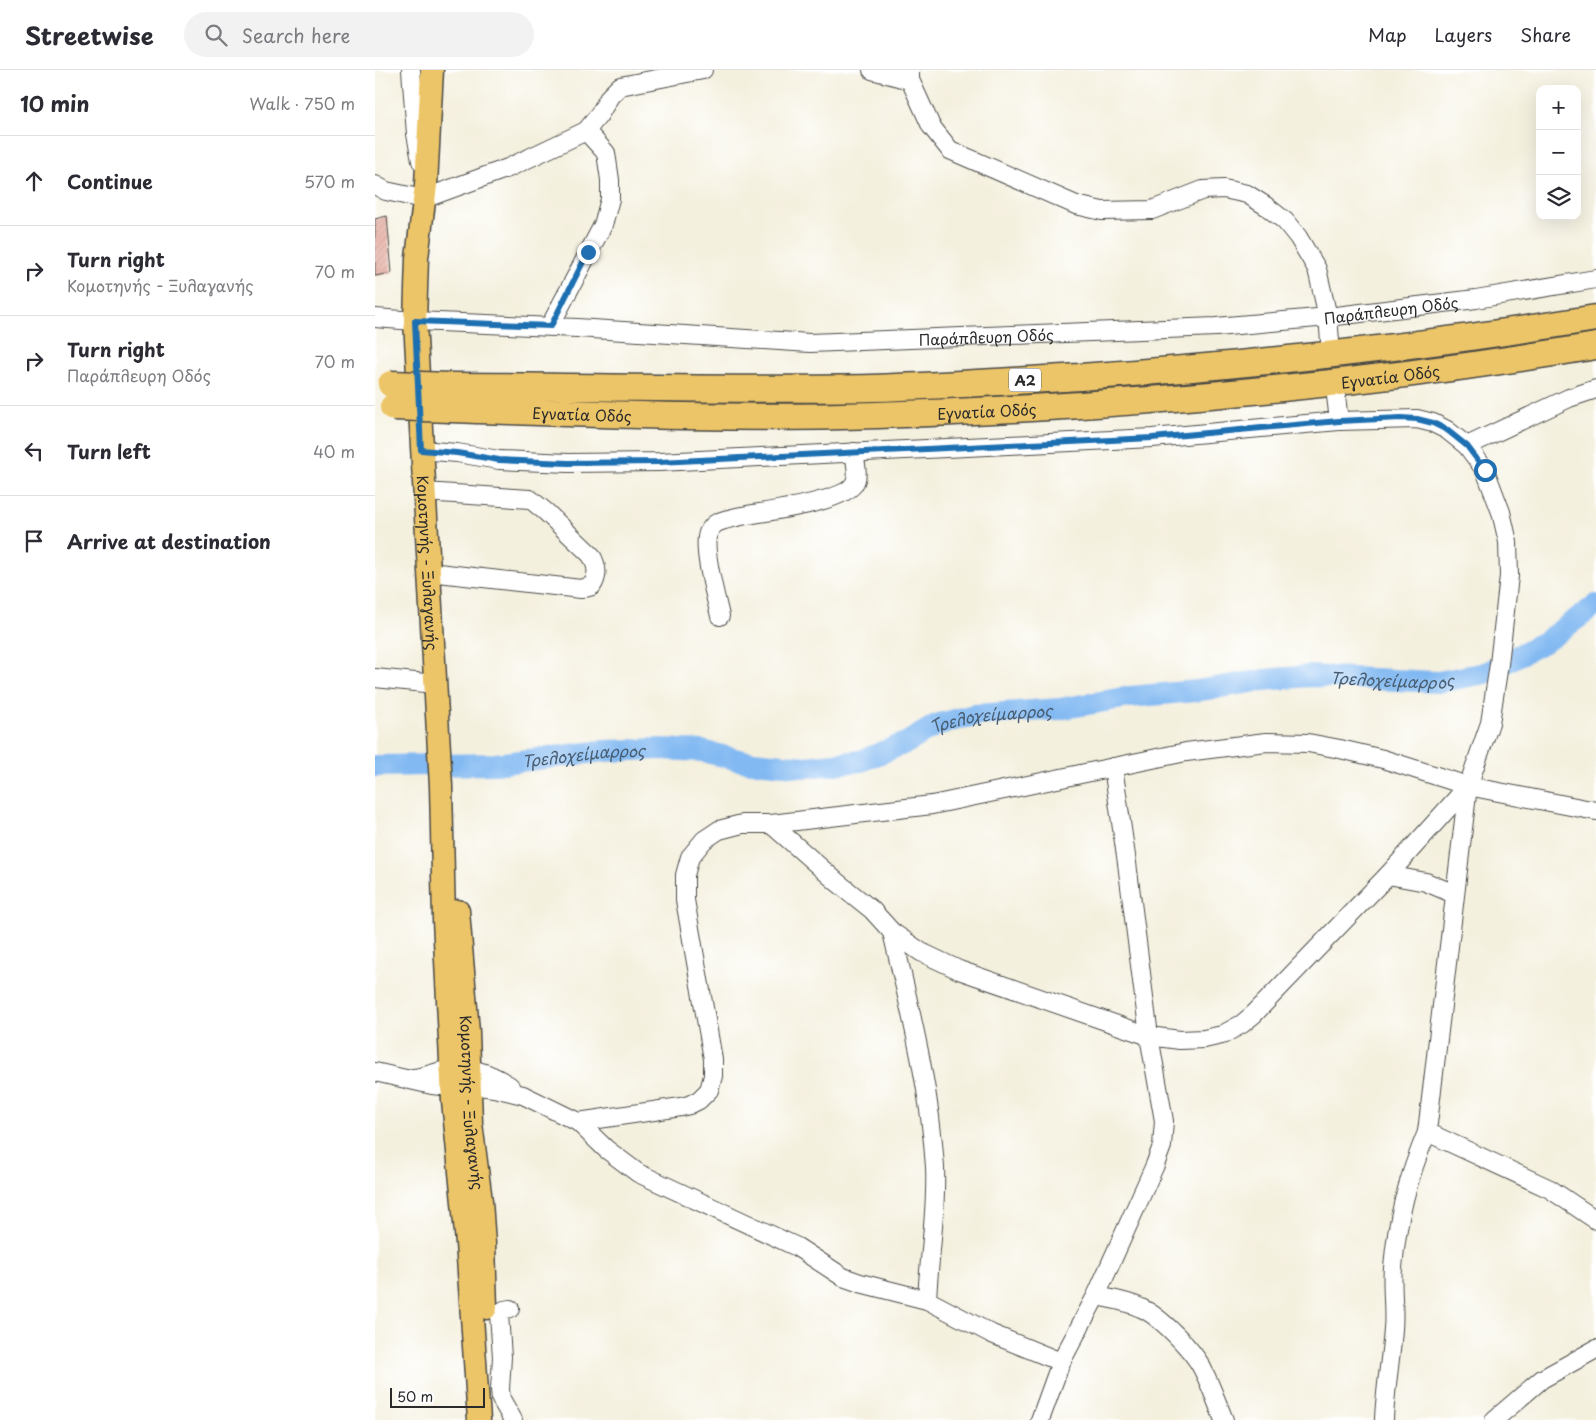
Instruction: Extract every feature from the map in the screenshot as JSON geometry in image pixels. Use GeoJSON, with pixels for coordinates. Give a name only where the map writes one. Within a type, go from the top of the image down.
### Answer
{"type":"FeatureCollection","features":[{"type":"Feature","properties":{"kind":"highway","name":"Εγνατία Οδός"},"geometry":{"type":"LineString","coordinates":[[451,398],[575,386],[737,390],[875,388],[1168,371],[1438,342],[1596,318]]}},
{"type":"Feature","properties":{"kind":"highway","name":"Εγνατία Οδός"},"geometry":{"type":"LineString","coordinates":[[384,395],[736,417],[877,415],[1023,409],[1173,398],[1321,384],[1596,346]]}},
{"type":"Feature","properties":{"kind":"main road","name":"Κομοτηνής - Ξυλαγανής"},"geometry":{"type":"LineString","coordinates":[[432,70],[424,192],[417,258],[415,321],[441,786],[444,920],[460,1078],[467,1243],[479,1420]]}},
{"type":"Feature","properties":{"kind":"main road","name":"Κομοτηνής - Ξυλαγανής"},"geometry":{"type":"LineString","coordinates":[[460,1078],[471,1123],[484,1244],[494,1406]]}},
{"type":"Feature","properties":{"kind":"street"},"geometry":{"type":"LineString","coordinates":[[411,70],[416,134],[424,192]]}},
{"type":"Feature","properties":{"kind":"street"},"geometry":{"type":"LineString","coordinates":[[375,185],[386,191],[424,192],[508,168],[586,131],[599,115],[610,96],[620,86],[703,70]]}},
{"type":"Feature","properties":{"kind":"street"},"geometry":{"type":"LineString","coordinates":[[872,70],[910,75],[931,126],[950,150],[1075,205],[1102,211],[1152,210],[1203,190],[1223,189],[1247,194],[1285,221],[1298,237],[1317,268],[1328,317],[1330,341]]}},
{"type":"Feature","properties":{"kind":"street"},"geometry":{"type":"LineString","coordinates":[[551,326],[603,225],[610,199],[610,180],[606,154],[586,131]]}},
{"type":"Feature","properties":{"kind":"street","name":"Παράπλευρη Οδός"},"geometry":{"type":"LineString","coordinates":[[375,318],[551,326],[810,343],[1216,327],[1328,317],[1476,298],[1596,279]]}},
{"type":"Feature","properties":{"kind":"street"},"geometry":{"type":"LineString","coordinates":[[1467,446],[1569,398],[1596,389]]}},
{"type":"Feature","properties":{"kind":"street"},"geometry":{"type":"LineString","coordinates":[[1336,396],[1339,421]]}},
{"type":"Feature","properties":{"kind":"street"},"geometry":{"type":"LineString","coordinates":[[421,450],[457,453],[499,460],[568,463],[659,462],[1152,438],[1339,421],[1417,419],[1433,423],[1447,430],[1467,446],[1485,470],[1501,512],[1507,542],[1509,576],[1490,723],[1468,786],[1427,1132],[1412,1168],[1401,1205],[1393,1270],[1394,1328],[1385,1420]]}},
{"type":"Feature","properties":{"kind":"street"},"geometry":{"type":"LineString","coordinates":[[720,616],[713,590],[708,551],[707,536],[713,525],[720,521],[841,495],[855,483],[857,472],[855,452]]}},
{"type":"Feature","properties":{"kind":"street"},"geometry":{"type":"LineString","coordinates":[[424,492],[529,499],[547,512],[591,555],[595,562],[597,573],[592,586],[581,589],[429,572]]}},
{"type":"Feature","properties":{"kind":"street"},"geometry":{"type":"LineString","coordinates":[[375,678],[435,684]]}},
{"type":"Feature","properties":{"kind":"street"},"geometry":{"type":"LineString","coordinates":[[578,1122],[681,1108],[699,1100],[709,1090],[713,1076],[713,1059],[685,900],[685,875],[690,857],[704,840],[719,830],[743,824],[771,824],[932,805],[1186,752],[1266,742],[1308,743],[1383,759],[1468,786],[1596,811]]}},
{"type":"Feature","properties":{"kind":"street"},"geometry":{"type":"LineString","coordinates":[[1040,1420],[1061,1362],[1095,1296],[1162,1146],[1164,1121],[1149,1036],[1113,766]]}},
{"type":"Feature","properties":{"kind":"street"},"geometry":{"type":"LineString","coordinates":[[771,824],[872,910],[892,932],[921,952],[959,970],[1149,1036],[1180,1040],[1204,1039],[1222,1035],[1242,1024],[1254,1014],[1389,876],[1468,786]]}},
{"type":"Feature","properties":{"kind":"street"},"geometry":{"type":"LineString","coordinates":[[1389,876],[1426,882],[1454,894]]}},
{"type":"Feature","properties":{"kind":"street"},"geometry":{"type":"LineString","coordinates":[[892,932],[916,1031],[929,1109],[935,1168],[934,1221],[929,1255],[927,1300]]}},
{"type":"Feature","properties":{"kind":"street"},"geometry":{"type":"LineString","coordinates":[[375,1072],[407,1079],[460,1078],[523,1095],[578,1122],[616,1158],[644,1176],[797,1248],[851,1280],[927,1300],[992,1334],[1061,1362]]}},
{"type":"Feature","properties":{"kind":"street"},"geometry":{"type":"LineString","coordinates":[[1427,1132],[1550,1189],[1596,1220]]}},
{"type":"Feature","properties":{"kind":"street"},"geometry":{"type":"LineString","coordinates":[[1095,1296],[1142,1308],[1167,1327],[1190,1350],[1203,1368],[1224,1420]]}},
{"type":"Feature","properties":{"kind":"street"},"geometry":{"type":"LineString","coordinates":[[511,1309],[504,1310],[499,1314],[502,1357],[500,1389],[494,1406],[513,1420]]}},
{"type":"Feature","properties":{"kind":"street"},"geometry":{"type":"LineString","coordinates":[[1494,1420],[1542,1379],[1596,1348]]}},
{"type":"Feature","properties":{"kind":"street"},"geometry":{"type":"LineString","coordinates":[[1049,1396],[1054,1420]]}},
{"type":"Feature","properties":{"kind":"building"},"geometry":{"type":"Polygon","coordinates":[[[387,216],[392,273],[375,276],[375,219],[387,216]]]}},
{"type":"Feature","properties":{"kind":"waterway","name":"Τρελοχείμαρρος"},"geometry":{"type":"LineString","coordinates":[[375,766],[495,764],[604,751],[661,749],[702,751],[743,761],[806,767],[861,761],[908,742],[936,725],[974,715],[1059,709],[1129,697],[1196,691],[1264,680],[1309,676],[1438,682],[1485,673],[1546,641],[1596,605]]}},
{"type":"Feature","properties":{"kind":"route"},"geometry":{"type":"LineString","coordinates":[[588,252],[551,326],[415,321],[421,450],[457,453],[499,460],[568,463],[659,462],[1152,438],[1339,421],[1401,418],[1433,423],[1447,430],[1467,446],[1485,470]]}}]}
